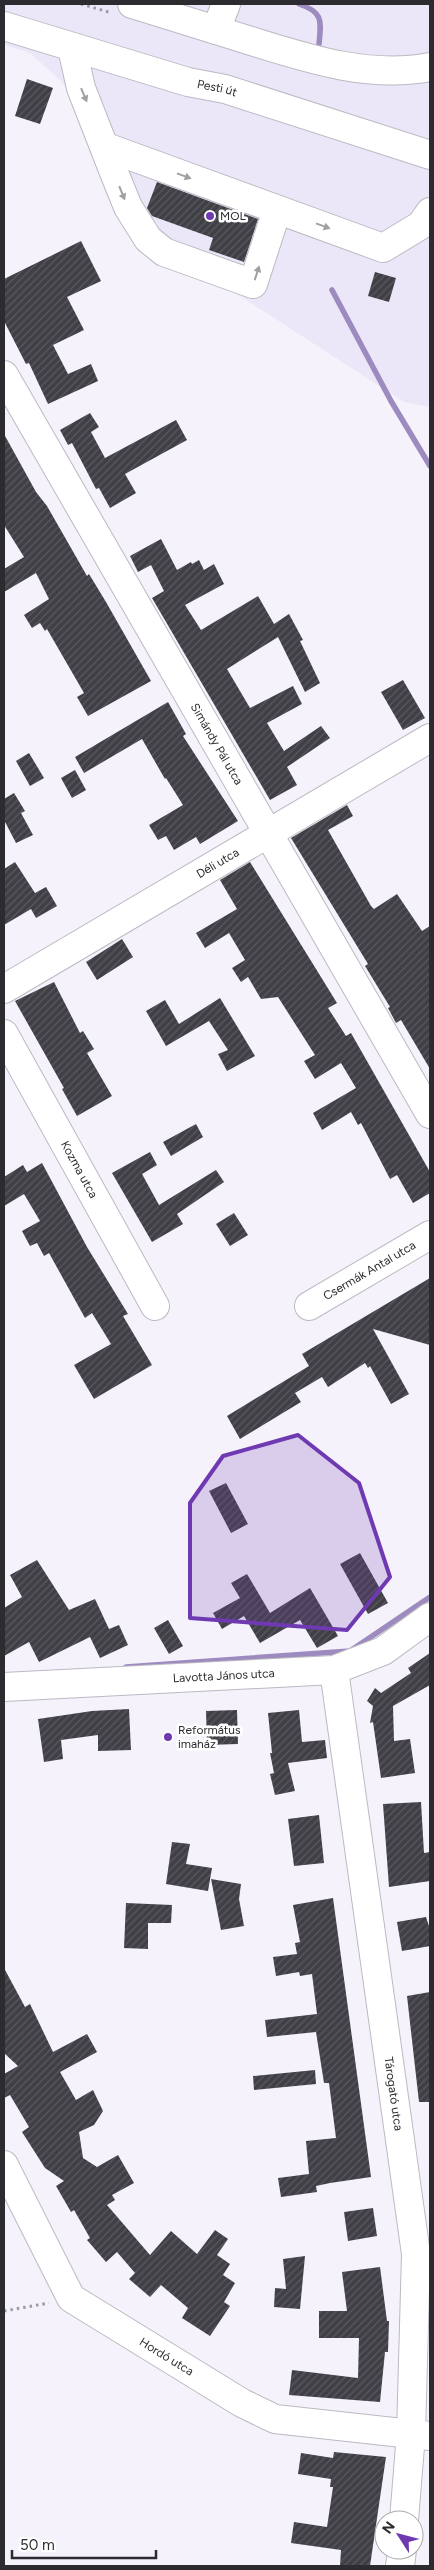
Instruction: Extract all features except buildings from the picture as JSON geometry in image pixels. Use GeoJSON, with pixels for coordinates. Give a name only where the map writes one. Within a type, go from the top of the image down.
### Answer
{"type":"FeatureCollection","features":[{"type":"Feature","properties":{"kind":"street"},"geometry":{"type":"LineString","coordinates":[[132,4],[318,61],[356,68],[393,70],[430,67]]}},
{"type":"Feature","properties":{"kind":"street"},"geometry":{"type":"LineString","coordinates":[[216,30],[226,4]]}},
{"type":"Feature","properties":{"kind":"street","name":"Pesti út"},"geometry":{"type":"LineString","coordinates":[[4,26],[188,82],[224,89],[430,155]]}},
{"type":"Feature","properties":{"kind":"street"},"geometry":{"type":"LineString","coordinates":[[72,48],[80,88],[106,147],[128,207],[148,238],[164,252],[253,284],[277,210]]}},
{"type":"Feature","properties":{"kind":"street"},"geometry":{"type":"LineString","coordinates":[[106,147],[383,248],[421,225],[430,212]]}},
{"type":"Feature","properties":{"kind":"street","name":"Simándy Pál utca"},"geometry":{"type":"LineString","coordinates":[[4,375],[430,1114]]}},
{"type":"Feature","properties":{"kind":"street","name":"Déli utca"},"geometry":{"type":"LineString","coordinates":[[4,989],[430,738]]}},
{"type":"Feature","properties":{"kind":"street","name":"Kozma utca"},"geometry":{"type":"LineString","coordinates":[[4,1034],[155,1306]]}},
{"type":"Feature","properties":{"kind":"street","name":"Csermák Antal utca"},"geometry":{"type":"LineString","coordinates":[[310,1306],[430,1235]]}},
{"type":"Feature","properties":{"kind":"street","name":"Lavotta János utca"},"geometry":{"type":"LineString","coordinates":[[4,1687],[334,1670],[383,1651],[430,1617]]}},
{"type":"Feature","properties":{"kind":"street","name":"Tárogató utca"},"geometry":{"type":"LineString","coordinates":[[334,1670],[416,2254],[420,2435],[406,2510]]}},
{"type":"Feature","properties":{"kind":"street"},"geometry":{"type":"LineString","coordinates":[[4,2165],[71,2298]]}},
{"type":"Feature","properties":{"kind":"street","name":"Hordó utca"},"geometry":{"type":"LineString","coordinates":[[71,2298],[242,2403],[275,2418],[420,2435]]}},
{"type":"Feature","properties":{"kind":"path"},"geometry":{"type":"LineString","coordinates":[[4,2311],[71,2298]]}},
{"type":"Feature","properties":{"kind":"highlighted area"},"geometry":{"type":"Polygon","coordinates":[[[298,1435],[359,1483],[390,1577],[347,1630],[247,1624],[190,1618],[190,1503],[223,1456],[298,1435]]]}},
{"type":"Feature","properties":{"kind":"shaded area"},"geometry":{"type":"Polygon","coordinates":[[[4,4],[430,4],[430,407],[404,402],[141,232],[62,82],[30,53],[4,45],[4,4]]]}},
{"type":"Feature","properties":{"kind":"waterway"},"geometry":{"type":"LineString","coordinates":[[299,4],[317,14],[320,24],[319,44]]}},
{"type":"Feature","properties":{"kind":"waterway"},"geometry":{"type":"LineString","coordinates":[[332,290],[391,401],[430,466]]}},
{"type":"Feature","properties":{"kind":"waterway"},"geometry":{"type":"LineString","coordinates":[[126,1667],[350,1651],[430,1597]]}},
{"type":"Feature","properties":{"kind":"place","name":"MOL"},"geometry":{"type":"Point","coordinates":[210,216]}},
{"type":"Feature","properties":{"kind":"place","name":"Református imaház"},"geometry":{"type":"Point","coordinates":[168,1737]}}]}
